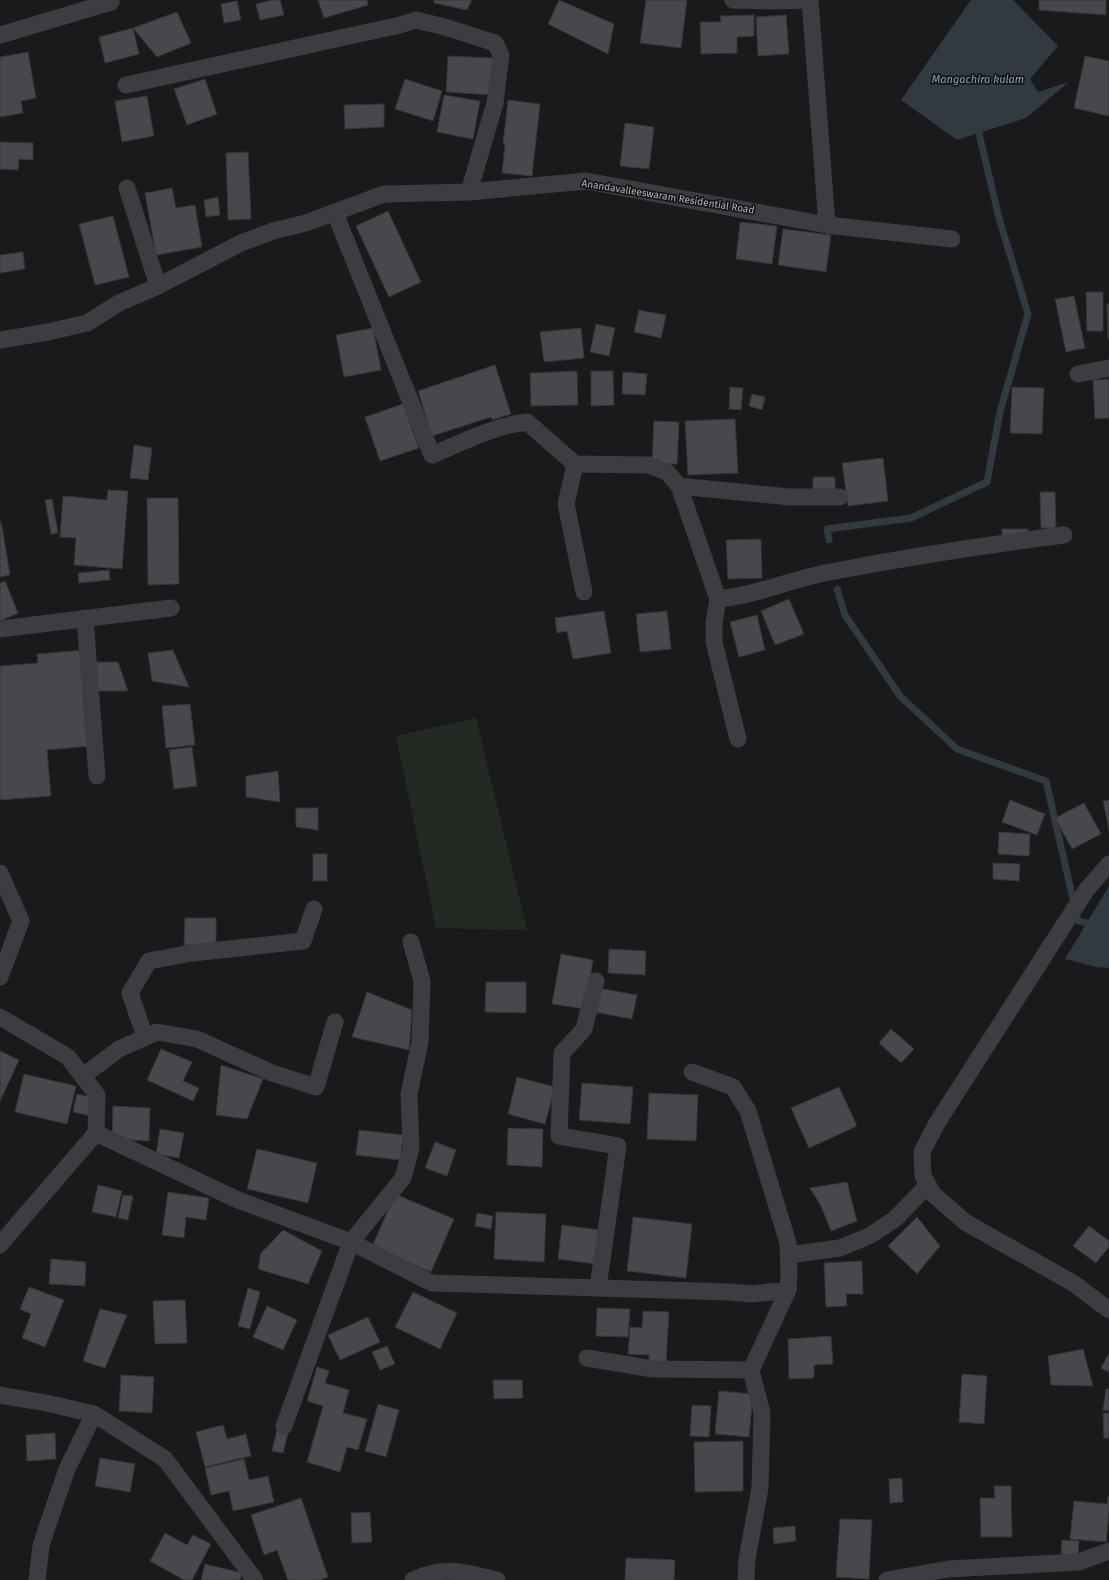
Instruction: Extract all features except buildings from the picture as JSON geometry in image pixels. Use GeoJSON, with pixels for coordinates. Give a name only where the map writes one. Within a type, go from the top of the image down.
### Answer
{"type":"FeatureCollection","features":[{"type":"Feature","properties":{"kind":"street"},"geometry":{"type":"LineString","coordinates":[[733,0],[770,2],[810,0],[827,225]]}},
{"type":"Feature","properties":{"kind":"street"},"geometry":{"type":"LineString","coordinates":[[0,35],[111,2]]}},
{"type":"Feature","properties":{"kind":"street"},"geometry":{"type":"LineString","coordinates":[[126,85],[400,25],[416,20],[445,27],[495,44],[501,55],[495,103],[469,192]]}},
{"type":"Feature","properties":{"kind":"street","name":"Anandavalleeswaram Residential Road"},"geometry":{"type":"LineString","coordinates":[[0,340],[48,332],[87,323],[119,304],[158,286],[241,243],[273,231],[306,223],[384,194],[469,192],[586,181],[827,225],[952,239]]}},
{"type":"Feature","properties":{"kind":"street"},"geometry":{"type":"LineString","coordinates":[[127,188],[158,286]]}},
{"type":"Feature","properties":{"kind":"street"},"geometry":{"type":"LineString","coordinates":[[335,213],[432,455],[511,424],[527,422],[575,464],[649,465],[667,472],[679,486],[718,599],[714,623],[714,642],[738,739]]}},
{"type":"Feature","properties":{"kind":"street"},"geometry":{"type":"LineString","coordinates":[[1078,374],[1109,368]]}},
{"type":"Feature","properties":{"kind":"street"},"geometry":{"type":"LineString","coordinates":[[575,464],[566,504],[584,592]]}},
{"type":"Feature","properties":{"kind":"street"},"geometry":{"type":"LineString","coordinates":[[679,486],[790,497],[840,497]]}},
{"type":"Feature","properties":{"kind":"street"},"geometry":{"type":"LineString","coordinates":[[718,599],[740,597],[828,572],[982,545],[1064,535]]}},
{"type":"Feature","properties":{"kind":"street"},"geometry":{"type":"LineString","coordinates":[[0,629],[171,608]]}},
{"type":"Feature","properties":{"kind":"street"},"geometry":{"type":"LineString","coordinates":[[85,618],[97,776]]}},
{"type":"Feature","properties":{"kind":"street"},"geometry":{"type":"LineString","coordinates":[[1109,864],[1087,889],[934,1129],[922,1152],[923,1176],[933,1194],[965,1222],[1074,1282],[1109,1310]]}},
{"type":"Feature","properties":{"kind":"street"},"geometry":{"type":"LineString","coordinates":[[0,873],[21,921],[0,977]]}},
{"type":"Feature","properties":{"kind":"street"},"geometry":{"type":"LineString","coordinates":[[145,1037],[130,993],[149,961],[192,953],[303,941],[314,909]]}},
{"type":"Feature","properties":{"kind":"street"},"geometry":{"type":"LineString","coordinates":[[284,1426],[350,1242],[403,1178],[411,1148],[408,1094],[420,1042],[422,981],[411,942]]}},
{"type":"Feature","properties":{"kind":"street"},"geometry":{"type":"LineString","coordinates":[[596,981],[584,1029],[562,1053],[559,1136],[618,1146],[598,1288]]}},
{"type":"Feature","properties":{"kind":"street"},"geometry":{"type":"LineString","coordinates":[[0,1017],[68,1057],[97,1095],[96,1133],[0,1245]]}},
{"type":"Feature","properties":{"kind":"street"},"geometry":{"type":"LineString","coordinates":[[83,1076],[119,1049],[157,1032],[197,1039],[272,1072],[316,1087],[335,1022]]}},
{"type":"Feature","properties":{"kind":"street"},"geometry":{"type":"LineString","coordinates":[[692,1072],[732,1087],[748,1110],[788,1243],[788,1290],[751,1370],[762,1413],[760,1488],[747,1559],[746,1580]]}},
{"type":"Feature","properties":{"kind":"street"},"geometry":{"type":"LineString","coordinates":[[96,1133],[238,1200],[350,1242],[432,1282],[752,1294],[788,1290]]}},
{"type":"Feature","properties":{"kind":"street"},"geometry":{"type":"LineString","coordinates":[[789,1255],[840,1248],[871,1236],[895,1219],[928,1185]]}},
{"type":"Feature","properties":{"kind":"street"},"geometry":{"type":"LineString","coordinates":[[587,1358],[653,1369],[751,1370]]}},
{"type":"Feature","properties":{"kind":"street"},"geometry":{"type":"LineString","coordinates":[[0,1395],[46,1403],[94,1414],[165,1459],[255,1580]]}},
{"type":"Feature","properties":{"kind":"street"},"geometry":{"type":"LineString","coordinates":[[37,1580],[41,1546],[66,1469],[94,1414]]}},
{"type":"Feature","properties":{"kind":"street"},"geometry":{"type":"LineString","coordinates":[[887,1580],[948,1569],[963,1574],[1079,1562],[1109,1551]]}},
{"type":"Feature","properties":{"kind":"street"},"geometry":{"type":"LineString","coordinates":[[413,1580],[427,1573],[448,1571],[467,1573],[497,1580]]}},
{"type":"Feature","properties":{"kind":"shaded area"},"geometry":{"type":"Polygon","coordinates":[[[476,718],[527,930],[436,928],[396,736],[476,718]]]}},
{"type":"Feature","properties":{"kind":"water","name":"Mangachira kulam"},"geometry":{"type":"Polygon","coordinates":[[[971,0],[1013,0],[1058,46],[1030,79],[1038,92],[1069,82],[1026,118],[957,140],[901,100],[971,0]]]}},
{"type":"Feature","properties":{"kind":"water"},"geometry":{"type":"Polygon","coordinates":[[[1109,886],[1109,968],[1096,967],[1065,959],[1109,886]]]}},
{"type":"Feature","properties":{"kind":"waterway"},"geometry":{"type":"LineString","coordinates":[[829,540],[827,529],[911,518],[987,482],[1000,412],[1028,314],[999,218],[977,125]]}},
{"type":"Feature","properties":{"kind":"waterway"},"geometry":{"type":"LineString","coordinates":[[837,589],[845,615],[900,696],[957,749],[1046,781],[1078,921],[1109,927]]}}]}
